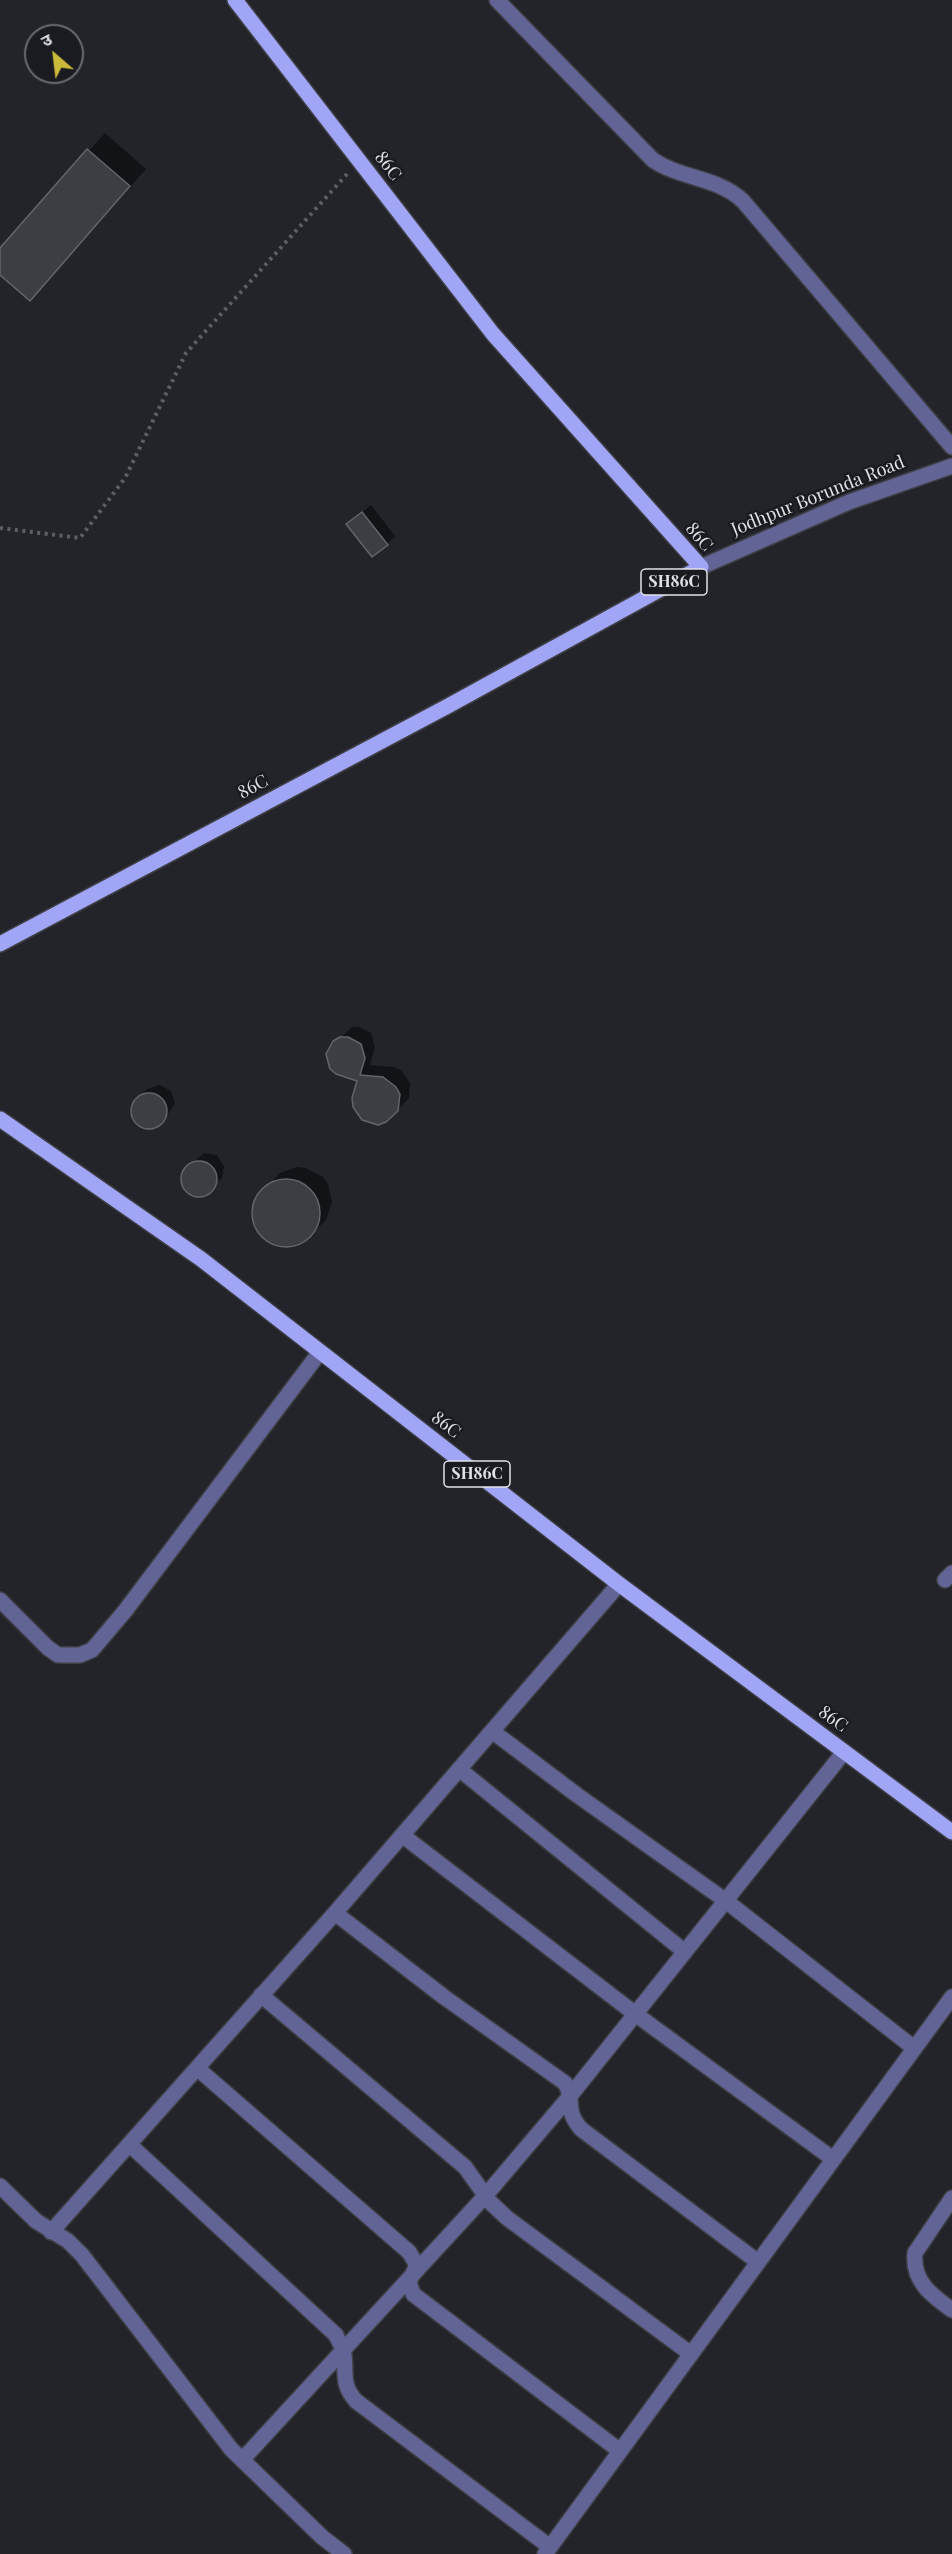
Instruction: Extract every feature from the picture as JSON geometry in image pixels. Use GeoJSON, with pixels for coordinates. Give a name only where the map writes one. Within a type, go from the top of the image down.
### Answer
{"type":"FeatureCollection","features":[{"type":"Feature","properties":{"kind":"main road","name":"86C"},"geometry":{"type":"LineString","coordinates":[[0,944],[448,706],[701,567],[493,334],[235,0]]}},
{"type":"Feature","properties":{"kind":"main road","name":"86C"},"geometry":{"type":"LineString","coordinates":[[0,1119],[201,1260],[619,1584],[952,1832]]}},
{"type":"Feature","properties":{"kind":"street"},"geometry":{"type":"LineString","coordinates":[[497,0],[653,160],[672,171],[721,185],[732,191],[952,447]]}},
{"type":"Feature","properties":{"kind":"street","name":"Jodhpur Borunda Road"},"geometry":{"type":"LineString","coordinates":[[701,567],[849,502],[952,466]]}},
{"type":"Feature","properties":{"kind":"street"},"geometry":{"type":"LineString","coordinates":[[0,1600],[35,1636],[58,1655],[80,1654],[92,1650],[125,1611],[320,1352]]}},
{"type":"Feature","properties":{"kind":"street"},"geometry":{"type":"LineString","coordinates":[[51,2232],[335,1913],[619,1584]]}},
{"type":"Feature","properties":{"kind":"street"},"geometry":{"type":"LineString","coordinates":[[492,1731],[577,1795],[726,1901],[914,2048]]}},
{"type":"Feature","properties":{"kind":"street"},"geometry":{"type":"LineString","coordinates":[[242,2460],[486,2195],[570,2096],[844,1752]]}},
{"type":"Feature","properties":{"kind":"street"},"geometry":{"type":"LineString","coordinates":[[459,1769],[685,1952]]}},
{"type":"Feature","properties":{"kind":"street"},"geometry":{"type":"LineString","coordinates":[[402,1835],[634,2013],[833,2159]]}},
{"type":"Feature","properties":{"kind":"street"},"geometry":{"type":"LineString","coordinates":[[335,1913],[444,1996],[565,2083],[570,2096],[569,2111],[581,2129],[758,2262]]}},
{"type":"Feature","properties":{"kind":"street"},"geometry":{"type":"LineString","coordinates":[[261,1995],[465,2167],[507,2218],[691,2354]]}},
{"type":"Feature","properties":{"kind":"street"},"geometry":{"type":"LineString","coordinates":[[129,2144],[336,2335],[343,2350],[344,2376],[348,2392],[356,2401],[548,2550],[952,1997]]}},
{"type":"Feature","properties":{"kind":"street"},"geometry":{"type":"LineString","coordinates":[[196,2068],[409,2252],[417,2265],[409,2282],[413,2294],[620,2451]]}},
{"type":"Feature","properties":{"kind":"street"},"geometry":{"type":"LineString","coordinates":[[0,2186],[15,2203],[51,2232],[68,2241],[82,2255],[242,2460],[322,2537],[344,2554]]}},
{"type":"Feature","properties":{"kind":"street"},"geometry":{"type":"LineString","coordinates":[[952,2198],[915,2253],[914,2263],[915,2274],[921,2284],[952,2310]]}},
{"type":"Feature","properties":{"kind":"path"},"geometry":{"type":"LineString","coordinates":[[0,528],[80,538],[125,478],[186,353],[359,161]]}},
{"type":"Feature","properties":{"kind":"building"},"geometry":{"type":"Polygon","coordinates":[[[87,149],[130,186],[30,301],[0,275],[0,248],[87,149]]]}},
{"type":"Feature","properties":{"kind":"building"},"geometry":{"type":"Polygon","coordinates":[[[362,512],[388,545],[372,557],[346,524],[362,512]]]}},
{"type":"Feature","properties":{"kind":"building"},"geometry":{"type":"Polygon","coordinates":[[[340,1037],[348,1037],[361,1044],[365,1058],[360,1075],[383,1077],[396,1087],[400,1094],[398,1111],[386,1122],[378,1125],[362,1120],[353,1107],[352,1098],[357,1081],[336,1074],[330,1069],[326,1054],[333,1041],[340,1037]]]}},
{"type":"Feature","properties":{"kind":"building"},"geometry":{"type":"Polygon","coordinates":[[[149,1093],[162,1098],[167,1111],[162,1124],[149,1129],[136,1124],[131,1111],[136,1098],[149,1093]]]}},
{"type":"Feature","properties":{"kind":"building"},"geometry":{"type":"Polygon","coordinates":[[[199,1161],[212,1166],[217,1179],[212,1192],[199,1197],[186,1192],[181,1179],[186,1166],[199,1161]]]}},
{"type":"Feature","properties":{"kind":"building"},"geometry":{"type":"Polygon","coordinates":[[[293,1179],[305,1185],[314,1194],[320,1206],[318,1226],[310,1237],[293,1247],[279,1247],[262,1237],[254,1226],[252,1206],[262,1189],[273,1181],[293,1179]]]}}]}
